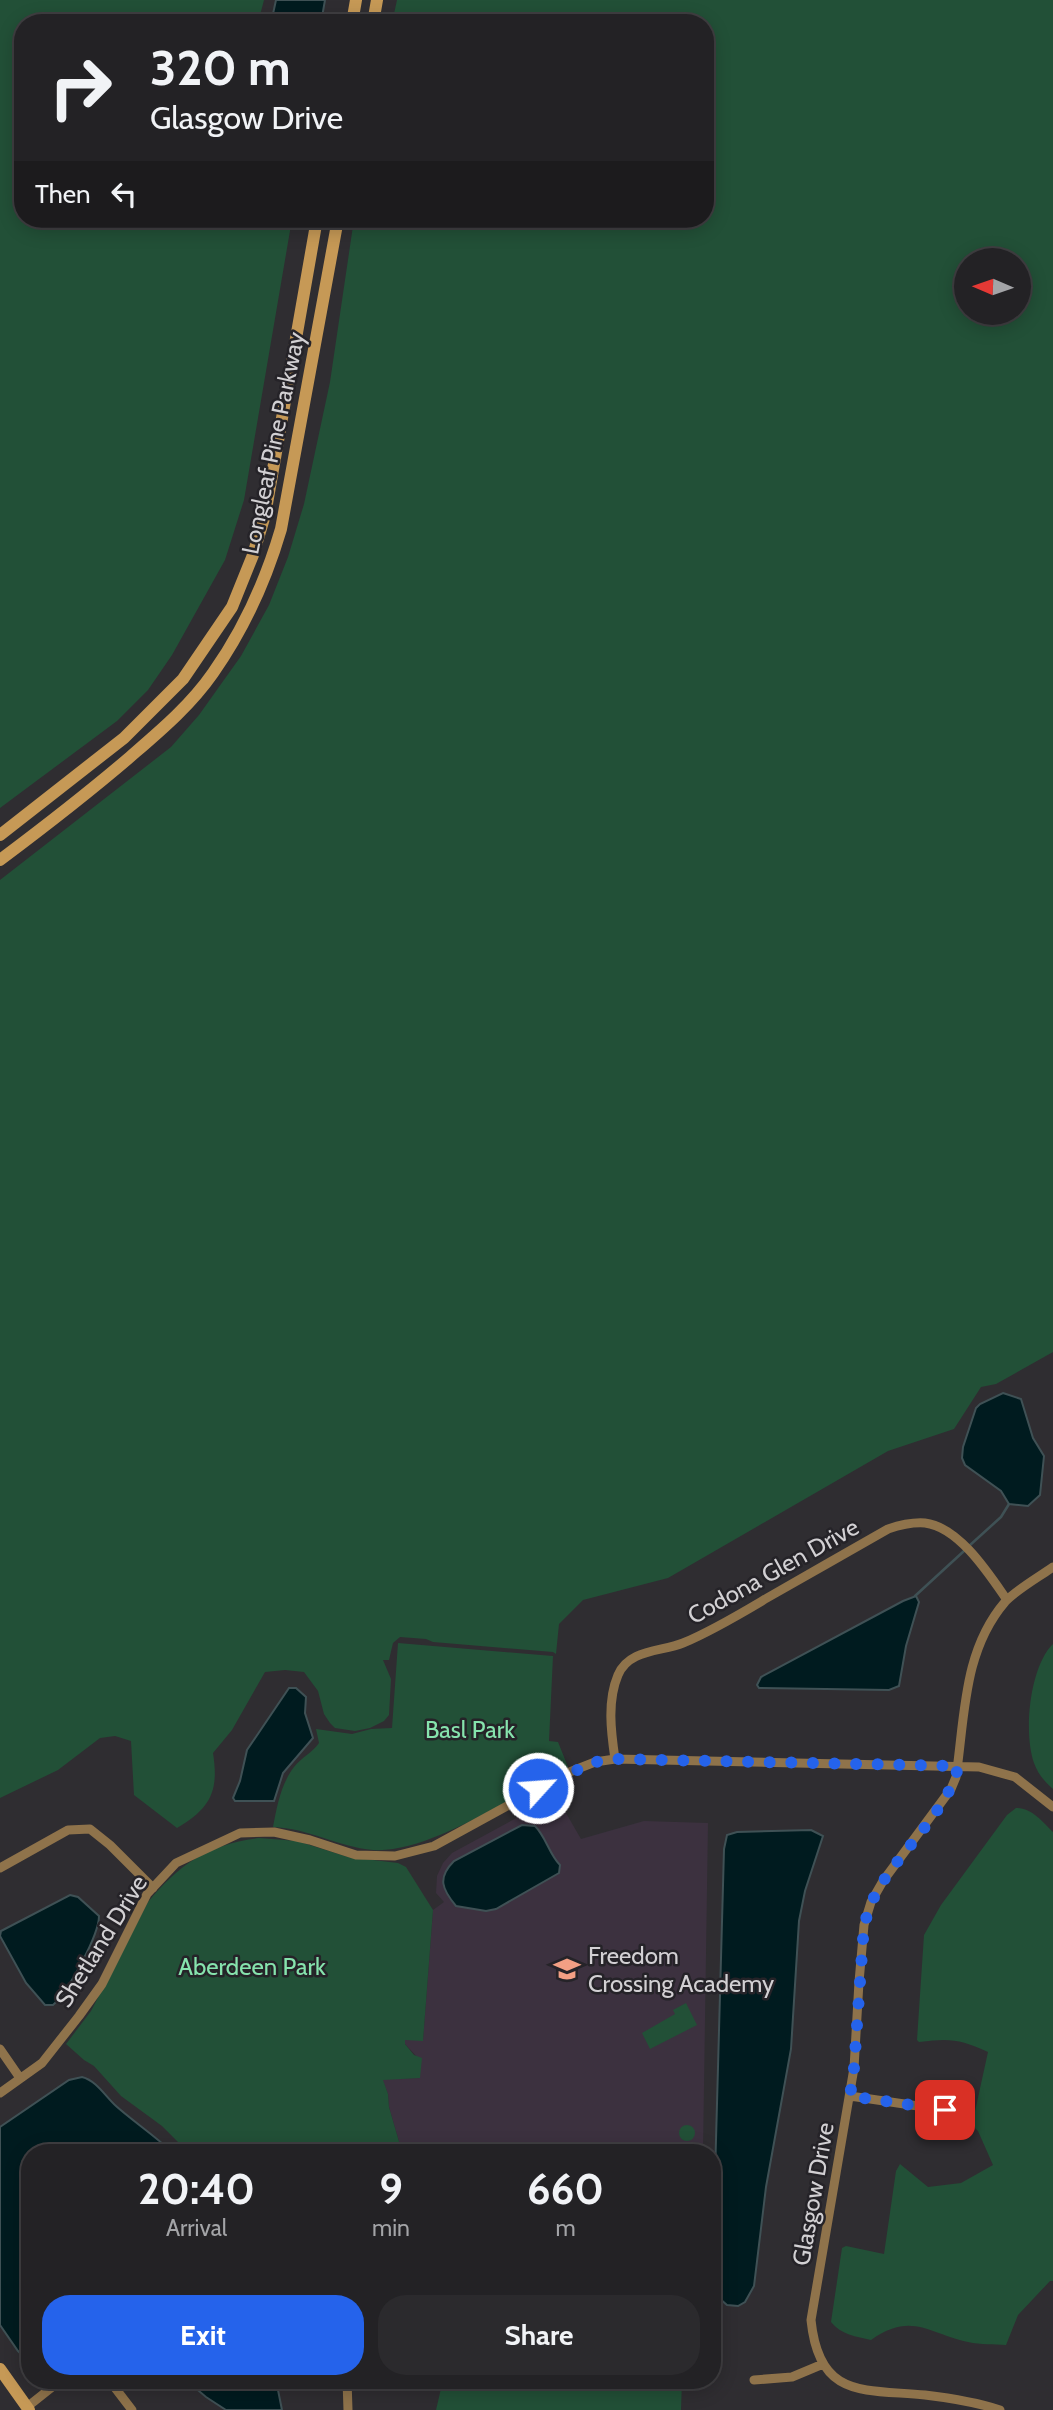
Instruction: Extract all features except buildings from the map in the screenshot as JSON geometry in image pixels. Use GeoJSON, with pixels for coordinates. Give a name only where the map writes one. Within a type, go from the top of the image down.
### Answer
{"type":"FeatureCollection","features":[{"type":"Feature","properties":{"kind":"main road","name":"Longleaf Pine Parkway"},"geometry":{"type":"LineString","coordinates":[[0,835],[124,738],[183,679],[232,607],[253,555],[265,515],[315,228]]}},
{"type":"Feature","properties":{"kind":"main road","name":"Longleaf Pine Parkway"},"geometry":{"type":"LineString","coordinates":[[0,860],[84,796],[176,717],[212,674],[250,613],[271,563],[281,529],[336,228]]}},
{"type":"Feature","properties":{"kind":"main road"},"geometry":{"type":"LineString","coordinates":[[0,2369],[28,2408]]}},
{"type":"Feature","properties":{"kind":"street","name":"Codona Glen Drive"},"geometry":{"type":"LineString","coordinates":[[615,1759],[611,1727],[612,1703],[618,1674],[630,1660],[652,1649],[681,1644],[888,1529],[908,1523],[929,1524],[952,1533],[988,1572],[1007,1600]]}},
{"type":"Feature","properties":{"kind":"street","name":"Glasgow Drive"},"geometry":{"type":"LineString","coordinates":[[823,2364],[813,2341],[811,2320],[854,2068],[864,1925],[871,1902],[883,1881],[951,1789],[958,1766],[971,1664],[984,1633],[1007,1600],[1053,1567]]}},
{"type":"Feature","properties":{"kind":"street","name":"Shetland Drive"},"geometry":{"type":"LineString","coordinates":[[0,2092],[42,2063],[102,1984],[147,1894],[176,1863],[240,1833],[274,1832],[356,1855],[395,1856],[434,1846],[567,1773],[595,1762],[615,1759],[979,1767],[1015,1777],[1053,1807]]}},
{"type":"Feature","properties":{"kind":"street"},"geometry":{"type":"LineString","coordinates":[[0,1868],[8,1866],[68,1830],[90,1829],[153,1888]]}},
{"type":"Feature","properties":{"kind":"street"},"geometry":{"type":"LineString","coordinates":[[0,2049],[20,2078]]}},
{"type":"Feature","properties":{"kind":"street"},"geometry":{"type":"LineString","coordinates":[[850,2096],[945,2110]]}},
{"type":"Feature","properties":{"kind":"street"},"geometry":{"type":"LineString","coordinates":[[754,2379],[792,2377],[823,2364],[830,2373],[849,2386],[874,2393],[924,2395],[978,2403],[1000,2410]]}},
{"type":"Feature","properties":{"kind":"street"},"geometry":{"type":"LineString","coordinates":[[28,2408],[50,2389]]}},
{"type":"Feature","properties":{"kind":"street"},"geometry":{"type":"LineString","coordinates":[[116,2389],[132,2410]]}},
{"type":"Feature","properties":{"kind":"street"},"geometry":{"type":"LineString","coordinates":[[347,2389],[348,2410]]}},
{"type":"Feature","properties":{"kind":"shaded area","name":"Freedom Crossing Academy"},"geometry":{"type":"Polygon","coordinates":[[[559,1801],[581,1839],[644,1821],[708,1823],[703,2144],[400,2144],[382,2079],[419,2078],[418,2058],[405,2044],[405,2040],[423,2040],[433,1910],[444,1902],[436,1893],[437,1876],[452,1853],[531,1810],[536,1814],[559,1801]]]}},
{"type":"Feature","properties":{"kind":"green space"},"geometry":{"type":"Polygon","coordinates":[[[0,0],[264,0],[260,14],[14,14],[14,228],[290,228],[244,500],[225,560],[172,655],[148,690],[117,721],[0,808],[0,0]]]}},
{"type":"Feature","properties":{"kind":"green space"},"geometry":{"type":"Polygon","coordinates":[[[397,0],[1053,0],[1053,1352],[996,1384],[981,1387],[954,1429],[888,1451],[668,1578],[583,1600],[559,1624],[556,1654],[400,1637],[393,1643],[389,1660],[383,1660],[391,1679],[389,1715],[384,1721],[370,1728],[355,1731],[335,1728],[330,1723],[324,1714],[318,1691],[304,1672],[265,1672],[232,1730],[213,1753],[215,1778],[205,1806],[177,1828],[134,1795],[131,1741],[115,1736],[100,1738],[58,1770],[0,1798],[0,880],[171,747],[199,715],[241,656],[269,605],[288,557],[304,504],[330,382],[353,228],[714,228],[714,14],[394,14],[397,0]]]}},
{"type":"Feature","properties":{"kind":"green space","name":"Basl Park"},"geometry":{"type":"Polygon","coordinates":[[[398,1643],[553,1656],[549,1741],[558,1742],[568,1767],[446,1833],[395,1849],[360,1848],[273,1827],[286,1781],[297,1764],[319,1743],[316,1729],[352,1734],[371,1729],[392,1728],[398,1643]]]}},
{"type":"Feature","properties":{"kind":"green space"},"geometry":{"type":"Polygon","coordinates":[[[1053,1644],[1053,1789],[1036,1767],[1031,1750],[1029,1718],[1034,1683],[1045,1654],[1053,1644]]]}},
{"type":"Feature","properties":{"kind":"green space"},"geometry":{"type":"Polygon","coordinates":[[[1016,1808],[1032,1813],[1053,1832],[1053,2281],[1018,2315],[1006,2345],[968,2342],[909,2326],[885,2331],[871,2340],[855,2336],[831,2322],[842,2248],[846,2246],[884,2254],[896,2171],[900,2164],[928,2187],[961,2183],[993,2165],[978,2131],[972,2125],[988,2052],[955,2041],[917,2040],[924,1935],[941,1905],[1007,1815],[1016,1808]]]}},
{"type":"Feature","properties":{"kind":"green space","name":"Aberdeen Park"},"geometry":{"type":"Polygon","coordinates":[[[259,1838],[297,1841],[348,1857],[398,1863],[406,1867],[433,1910],[423,2041],[405,2040],[414,2055],[422,2058],[420,2078],[383,2080],[400,2144],[180,2144],[162,2126],[121,2096],[94,2066],[66,2044],[91,2011],[148,1902],[171,1877],[196,1858],[241,1841],[259,1838]]]}},
{"type":"Feature","properties":{"kind":"green space"},"geometry":{"type":"Polygon","coordinates":[[[686,2003],[697,2025],[650,2049],[642,2033],[675,2014],[673,2010],[686,2003]]]}},
{"type":"Feature","properties":{"kind":"green space"},"geometry":{"type":"Polygon","coordinates":[[[687,2125],[693,2127],[693,2139],[687,2141],[681,2139],[679,2133],[681,2127],[687,2125]]]}},
{"type":"Feature","properties":{"kind":"green space"},"geometry":{"type":"Polygon","coordinates":[[[441,2389],[682,2389],[681,2410],[436,2410],[441,2389]]]}},
{"type":"Feature","properties":{"kind":"water"},"geometry":{"type":"Polygon","coordinates":[[[276,0],[325,0],[323,14],[273,14],[276,0]]]}},
{"type":"Feature","properties":{"kind":"water"},"geometry":{"type":"Polygon","coordinates":[[[1003,1393],[1021,1399],[1033,1438],[1044,1456],[1040,1495],[1028,1506],[1009,1504],[1001,1491],[965,1465],[962,1458],[976,1408],[1003,1393]]]}},
{"type":"Feature","properties":{"kind":"water"},"geometry":{"type":"Polygon","coordinates":[[[916,1596],[919,1602],[906,1646],[899,1686],[889,1690],[759,1688],[757,1685],[761,1677],[916,1596]]]}},
{"type":"Feature","properties":{"kind":"water"},"geometry":{"type":"Polygon","coordinates":[[[289,1688],[296,1688],[306,1697],[305,1713],[313,1738],[283,1773],[274,1801],[235,1801],[233,1798],[247,1750],[289,1688]]]}},
{"type":"Feature","properties":{"kind":"water"},"geometry":{"type":"Polygon","coordinates":[[[522,1825],[535,1826],[539,1830],[560,1865],[559,1873],[496,1909],[486,1911],[456,1906],[443,1884],[449,1867],[454,1861],[522,1825]]]}},
{"type":"Feature","properties":{"kind":"water"},"geometry":{"type":"Polygon","coordinates":[[[811,1830],[823,1836],[805,1891],[799,1921],[791,2049],[766,2187],[754,2286],[745,2302],[738,2306],[727,2305],[721,2300],[721,2144],[716,2144],[724,1849],[727,1835],[737,1832],[811,1830]]]}},
{"type":"Feature","properties":{"kind":"water"},"geometry":{"type":"Polygon","coordinates":[[[70,1895],[78,1897],[99,1916],[98,1925],[82,1963],[67,1988],[53,2005],[45,2005],[26,1983],[0,1936],[1,1931],[70,1895]]]}},
{"type":"Feature","properties":{"kind":"water"},"geometry":{"type":"Polygon","coordinates":[[[82,2077],[96,2085],[116,2106],[163,2144],[21,2144],[21,2354],[0,2325],[0,2127],[69,2080],[82,2077]]]}},
{"type":"Feature","properties":{"kind":"water"},"geometry":{"type":"Polygon","coordinates":[[[197,2389],[278,2389],[282,2410],[226,2410],[197,2389]]]}},
{"type":"Feature","properties":{"kind":"waterway"},"geometry":{"type":"LineString","coordinates":[[969,1546],[1001,1517],[1009,1504]]}},
{"type":"Feature","properties":{"kind":"waterway"},"geometry":{"type":"LineString","coordinates":[[915,1596],[964,1551]]}},
{"type":"Feature","properties":{"kind":"place","name":"Freedom Crossing Academy"},"geometry":{"type":"Point","coordinates":[567,1969]}},
{"type":"Feature","properties":{"kind":"route"},"geometry":{"type":"LineString","coordinates":[[538,1788],[595,1762],[615,1759],[958,1766],[951,1789],[883,1881],[871,1902],[864,1925],[850,2096],[945,2110]]}}]}
